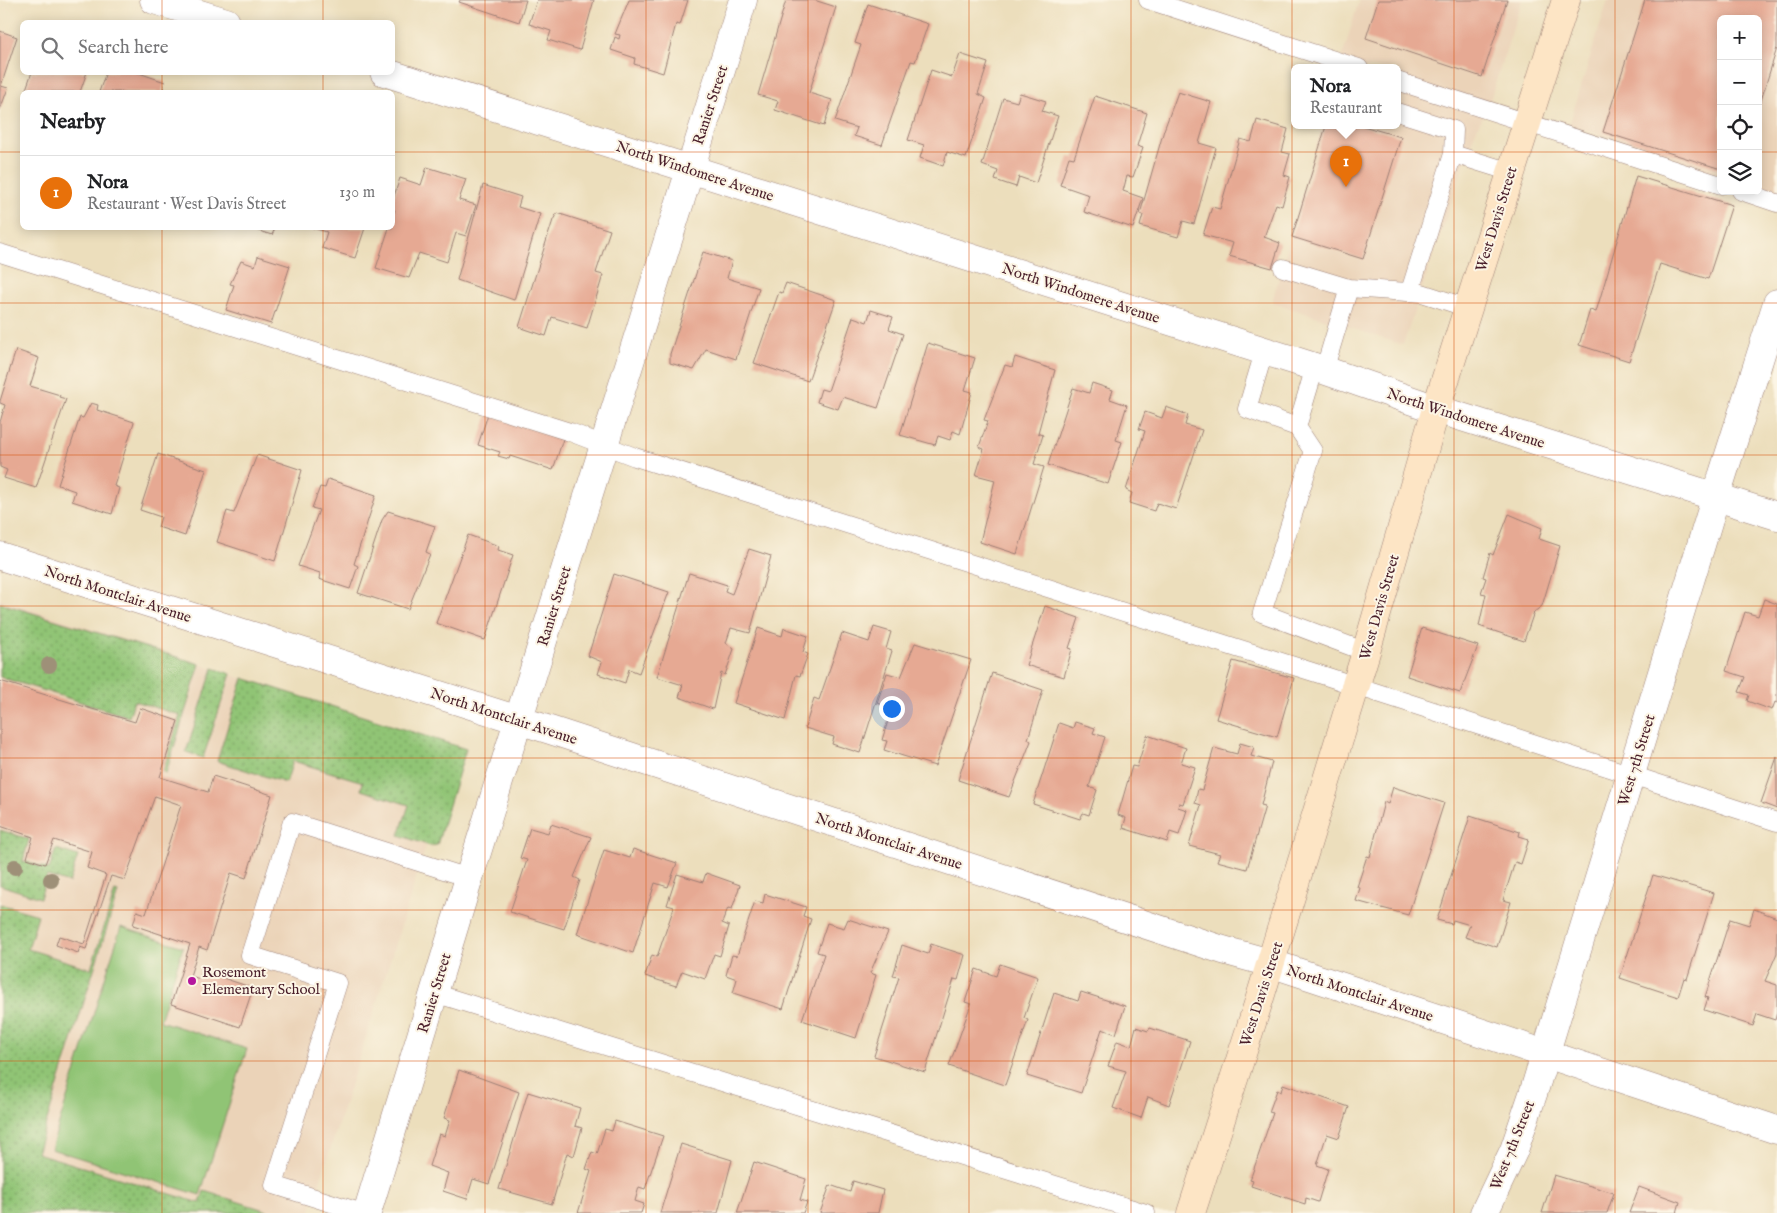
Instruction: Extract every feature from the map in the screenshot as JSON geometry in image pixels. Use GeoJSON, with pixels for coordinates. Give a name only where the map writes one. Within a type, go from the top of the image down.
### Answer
{"type":"FeatureCollection","features":[{"type":"Feature","properties":{"kind":"main road","name":"West Davis Street"},"geometry":{"type":"LineString","coordinates":[[1191,1213],[1356,686],[1436,409],[1566,0]]}},
{"type":"Feature","properties":{"kind":"street"},"geometry":{"type":"LineString","coordinates":[[154,0],[219,20]]}},
{"type":"Feature","properties":{"kind":"street","name":"Ranier Street"},"geometry":{"type":"LineString","coordinates":[[365,1213],[743,0]]}},
{"type":"Feature","properties":{"kind":"street","name":"North Windomere Avenue"},"geometry":{"type":"LineString","coordinates":[[393,75],[1320,369],[1436,409],[1777,516]]}},
{"type":"Feature","properties":{"kind":"street","name":"West 7th Street"},"geometry":{"type":"LineString","coordinates":[[1484,1213],[1514,1150],[1546,1054],[1716,496],[1777,303]]}},
{"type":"Feature","properties":{"kind":"street","name":"North Montclair Avenue"},"geometry":{"type":"LineString","coordinates":[[0,556],[518,721],[1223,950],[1270,963],[1777,1130]]}},
{"type":"Feature","properties":{"kind":"lane"},"geometry":{"type":"LineString","coordinates":[[1148,0],[1347,64]]}},
{"type":"Feature","properties":{"kind":"lane"},"geometry":{"type":"LineString","coordinates":[[1401,82],[1717,184]]}},
{"type":"Feature","properties":{"kind":"lane"},"geometry":{"type":"LineString","coordinates":[[1401,113],[1454,130],[1453,154],[1410,291]]}},
{"type":"Feature","properties":{"kind":"lane"},"geometry":{"type":"LineString","coordinates":[[1453,154],[1510,172]]}},
{"type":"Feature","properties":{"kind":"lane"},"geometry":{"type":"LineString","coordinates":[[1753,195],[1777,203]]}},
{"type":"Feature","properties":{"kind":"lane"},"geometry":{"type":"LineString","coordinates":[[0,253],[570,432],[635,457],[1632,774],[1777,822]]}},
{"type":"Feature","properties":{"kind":"lane"},"geometry":{"type":"LineString","coordinates":[[1283,268],[1349,288],[1422,293],[1468,308]]}},
{"type":"Feature","properties":{"kind":"lane"},"geometry":{"type":"LineString","coordinates":[[1297,427],[1349,288]]}},
{"type":"Feature","properties":{"kind":"lane"},"geometry":{"type":"LineString","coordinates":[[1264,352],[1247,409],[1297,427],[1313,451],[1262,614],[1366,652]]}},
{"type":"Feature","properties":{"kind":"lane"},"geometry":{"type":"LineString","coordinates":[[365,1213],[274,1185],[338,983],[250,955],[252,946],[292,822],[469,878]]}},
{"type":"Feature","properties":{"kind":"lane"},"geometry":{"type":"LineString","coordinates":[[434,993],[1146,1213]]}},
{"type":"Feature","properties":{"kind":"shaded area"},"geometry":{"type":"Polygon","coordinates":[[[1359,0],[1522,0],[1490,100],[1474,135],[1403,345],[1272,302],[1321,129],[1401,129],[1401,64],[1340,64],[1359,0]]]}},
{"type":"Feature","properties":{"kind":"shaded area"},"geometry":{"type":"Polygon","coordinates":[[[1608,0],[1777,0],[1777,192],[1762,187],[1762,15],[1717,15],[1717,173],[1569,125],[1608,0]]]}},
{"type":"Feature","properties":{"kind":"shaded area","name":"Rosemont Elementary School"},"geometry":{"type":"Polygon","coordinates":[[[0,599],[457,749],[310,1213],[0,1213],[0,599]]]}},
{"type":"Feature","properties":{"kind":"green space"},"geometry":{"type":"Polygon","coordinates":[[[0,603],[200,664],[166,773],[163,772],[180,715],[134,701],[129,717],[0,677],[0,603]]]}},
{"type":"Feature","properties":{"kind":"green space"},"geometry":{"type":"Polygon","coordinates":[[[213,668],[231,674],[203,758],[186,752],[213,668]]]}},
{"type":"Feature","properties":{"kind":"green space"},"geometry":{"type":"Polygon","coordinates":[[[243,678],[466,749],[437,845],[430,846],[399,835],[409,805],[361,790],[363,782],[293,761],[286,783],[217,761],[243,678]]]}},
{"type":"Feature","properties":{"kind":"green space"},"geometry":{"type":"Polygon","coordinates":[[[0,830],[29,839],[23,861],[49,869],[56,849],[78,856],[69,883],[47,876],[40,898],[0,885],[0,830]]]}},
{"type":"Feature","properties":{"kind":"green space"},"geometry":{"type":"Polygon","coordinates":[[[115,891],[118,892],[37,1153],[200,1203],[204,1191],[274,1213],[0,1213],[0,904],[38,915],[28,949],[91,969],[115,891]]]}},
{"type":"Feature","properties":{"kind":"green space"},"geometry":{"type":"Polygon","coordinates":[[[121,927],[183,947],[160,1021],[247,1049],[200,1195],[51,1149],[121,927]]]}},
{"type":"Feature","properties":{"kind":"building"},"geometry":{"type":"Polygon","coordinates":[[[460,0],[526,0],[519,22],[459,2],[460,0]]]}},
{"type":"Feature","properties":{"kind":"building"},"geometry":{"type":"Polygon","coordinates":[[[537,0],[594,0],[580,50],[548,40],[551,31],[529,24],[537,0]]]}},
{"type":"Feature","properties":{"kind":"building"},"geometry":{"type":"Polygon","coordinates":[[[629,0],[688,0],[680,25],[676,24],[663,73],[634,64],[635,58],[611,50],[615,37],[619,39],[620,35],[615,34],[629,0]]]}},
{"type":"Feature","properties":{"kind":"building"},"geometry":{"type":"Polygon","coordinates":[[[786,0],[814,0],[836,7],[809,93],[832,100],[824,126],[775,110],[778,101],[758,95],[786,0]]]}},
{"type":"Feature","properties":{"kind":"building"},"geometry":{"type":"Polygon","coordinates":[[[1378,0],[1507,0],[1482,77],[1366,38],[1378,0]]]}},
{"type":"Feature","properties":{"kind":"building"},"geometry":{"type":"Polygon","coordinates":[[[1645,0],[1777,0],[1777,48],[1762,97],[1762,15],[1717,15],[1717,168],[1603,132],[1645,0]]]}},
{"type":"Feature","properties":{"kind":"building"},"geometry":{"type":"Polygon","coordinates":[[[868,4],[928,24],[915,62],[911,61],[882,145],[854,136],[857,128],[835,121],[861,45],[855,43],[868,4]]]}},
{"type":"Feature","properties":{"kind":"building"},"geometry":{"type":"Polygon","coordinates":[[[0,31],[17,37],[1,86],[8,88],[0,110],[0,31]]]}},
{"type":"Feature","properties":{"kind":"building"},"geometry":{"type":"Polygon","coordinates":[[[960,54],[988,63],[978,94],[986,98],[966,158],[947,152],[943,166],[920,158],[924,145],[908,140],[931,70],[952,77],[960,54]]]}},
{"type":"Feature","properties":{"kind":"building"},"geometry":{"type":"Polygon","coordinates":[[[31,75],[86,75],[81,90],[26,90],[31,75]]]}},
{"type":"Feature","properties":{"kind":"building"},"geometry":{"type":"Polygon","coordinates":[[[105,75],[145,75],[165,82],[163,90],[100,90],[105,75]]]}},
{"type":"Feature","properties":{"kind":"building"},"geometry":{"type":"Polygon","coordinates":[[[1178,92],[1211,102],[1199,143],[1216,148],[1194,224],[1183,221],[1178,237],[1140,226],[1143,215],[1140,214],[1164,130],[1178,92]]]}},
{"type":"Feature","properties":{"kind":"building"},"geometry":{"type":"Polygon","coordinates":[[[1020,93],[1046,101],[1042,111],[1058,116],[1036,183],[1019,177],[1016,187],[995,180],[998,171],[982,165],[1003,98],[1017,102],[1020,93]]]}},
{"type":"Feature","properties":{"kind":"building"},"geometry":{"type":"Polygon","coordinates":[[[1095,96],[1147,113],[1137,146],[1143,148],[1133,177],[1127,176],[1123,191],[1143,198],[1133,228],[1084,212],[1089,195],[1060,185],[1069,157],[1074,158],[1095,96]]]}},
{"type":"Feature","properties":{"kind":"building"},"geometry":{"type":"Polygon","coordinates":[[[1257,120],[1288,129],[1282,152],[1290,154],[1284,175],[1290,177],[1282,206],[1276,204],[1264,237],[1280,243],[1272,268],[1229,256],[1233,243],[1203,235],[1212,207],[1220,209],[1240,139],[1251,142],[1257,120]]]}},
{"type":"Feature","properties":{"kind":"building"},"geometry":{"type":"Polygon","coordinates":[[[1325,129],[1373,129],[1401,137],[1363,259],[1292,237],[1325,129]]]}},
{"type":"Feature","properties":{"kind":"building"},"geometry":{"type":"Polygon","coordinates":[[[427,167],[466,179],[459,200],[476,205],[466,236],[456,233],[447,262],[419,253],[409,278],[376,268],[388,230],[395,230],[395,193],[400,178],[421,185],[427,167]]]}},
{"type":"Feature","properties":{"kind":"building"},"geometry":{"type":"Polygon","coordinates":[[[1636,176],[1732,205],[1708,279],[1660,264],[1629,361],[1579,345],[1590,310],[1596,312],[1636,176]]]}},
{"type":"Feature","properties":{"kind":"building"},"geometry":{"type":"Polygon","coordinates":[[[483,185],[521,197],[518,207],[540,214],[514,300],[457,280],[483,185]]]}},
{"type":"Feature","properties":{"kind":"building"},"geometry":{"type":"Polygon","coordinates":[[[557,213],[610,230],[596,273],[603,275],[587,328],[552,317],[546,336],[519,327],[553,220],[557,213]]]}},
{"type":"Feature","properties":{"kind":"building"},"geometry":{"type":"Polygon","coordinates":[[[256,230],[274,230],[272,235],[256,230]]]}},
{"type":"Feature","properties":{"kind":"building"},"geometry":{"type":"Polygon","coordinates":[[[320,230],[364,230],[355,258],[322,248],[327,232],[320,230]]]}},
{"type":"Feature","properties":{"kind":"building"},"geometry":{"type":"Polygon","coordinates":[[[703,252],[732,261],[727,278],[759,288],[736,359],[706,349],[694,370],[670,363],[670,354],[703,252]]]}},
{"type":"Feature","properties":{"kind":"building"},"geometry":{"type":"Polygon","coordinates":[[[258,256],[290,266],[271,324],[226,310],[234,285],[230,284],[241,261],[255,266],[258,256]]]}},
{"type":"Feature","properties":{"kind":"building"},"geometry":{"type":"Polygon","coordinates":[[[786,283],[836,300],[808,381],[754,363],[779,292],[782,293],[786,283]]]}},
{"type":"Feature","properties":{"kind":"building"},"geometry":{"type":"Polygon","coordinates":[[[871,310],[893,317],[889,329],[903,334],[878,408],[843,397],[838,409],[817,402],[821,389],[828,391],[853,317],[867,322],[871,310]]]}},
{"type":"Feature","properties":{"kind":"building"},"geometry":{"type":"Polygon","coordinates":[[[928,343],[975,358],[965,390],[972,392],[960,434],[953,431],[950,440],[938,436],[935,445],[900,435],[928,343]]]}},
{"type":"Feature","properties":{"kind":"building"},"geometry":{"type":"Polygon","coordinates":[[[16,350],[39,358],[30,386],[60,395],[59,397],[66,399],[36,488],[4,478],[7,470],[0,467],[0,422],[5,405],[0,403],[0,401],[16,350]]]}},
{"type":"Feature","properties":{"kind":"building"},"geometry":{"type":"Polygon","coordinates":[[[1015,357],[1055,370],[1038,433],[1043,435],[1034,464],[1044,467],[1017,554],[980,542],[995,480],[976,475],[984,449],[979,447],[988,421],[984,420],[1005,365],[1012,367],[1015,357]]]}},
{"type":"Feature","properties":{"kind":"building"},"geometry":{"type":"Polygon","coordinates":[[[1092,383],[1113,390],[1110,399],[1127,405],[1116,440],[1122,442],[1108,484],[1048,465],[1073,388],[1089,393],[1092,383]]]}},
{"type":"Feature","properties":{"kind":"building"},"geometry":{"type":"Polygon","coordinates":[[[91,403],[98,405],[97,410],[134,422],[114,486],[119,488],[112,514],[72,501],[75,491],[58,485],[80,417],[83,418],[91,403]]]}},
{"type":"Feature","properties":{"kind":"building"},"geometry":{"type":"Polygon","coordinates":[[[1166,407],[1188,415],[1185,425],[1202,430],[1176,509],[1157,503],[1154,511],[1129,503],[1132,493],[1126,490],[1145,431],[1139,429],[1145,412],[1162,418],[1166,407]]]}},
{"type":"Feature","properties":{"kind":"building"},"geometry":{"type":"Polygon","coordinates":[[[488,414],[563,439],[553,470],[510,456],[509,459],[498,456],[500,452],[478,445],[488,414]]]}},
{"type":"Feature","properties":{"kind":"building"},"geometry":{"type":"Polygon","coordinates":[[[158,454],[206,470],[185,536],[158,527],[161,517],[140,510],[158,454]]]}},
{"type":"Feature","properties":{"kind":"building"},"geometry":{"type":"Polygon","coordinates":[[[257,455],[302,470],[275,561],[217,542],[227,511],[234,513],[257,455]]]}},
{"type":"Feature","properties":{"kind":"building"},"geometry":{"type":"Polygon","coordinates":[[[328,479],[376,495],[354,564],[358,566],[350,589],[319,579],[320,573],[298,566],[319,510],[312,508],[320,487],[325,488],[328,479]]]}},
{"type":"Feature","properties":{"kind":"building"},"geometry":{"type":"Polygon","coordinates":[[[388,511],[435,526],[426,552],[430,554],[408,609],[358,593],[382,520],[388,511]]]}},
{"type":"Feature","properties":{"kind":"building"},"geometry":{"type":"Polygon","coordinates":[[[1509,514],[1542,528],[1539,539],[1560,546],[1542,606],[1534,612],[1524,641],[1479,626],[1486,594],[1481,593],[1486,578],[1483,577],[1490,553],[1493,555],[1509,514]]]}},
{"type":"Feature","properties":{"kind":"building"},"geometry":{"type":"Polygon","coordinates":[[[468,535],[499,546],[498,550],[513,555],[485,640],[436,623],[468,535]]]}},
{"type":"Feature","properties":{"kind":"building"},"geometry":{"type":"Polygon","coordinates":[[[749,549],[771,556],[750,633],[731,628],[726,643],[734,649],[725,675],[721,673],[713,709],[679,697],[683,685],[657,677],[689,573],[727,585],[725,591],[732,594],[749,549]]]}},
{"type":"Feature","properties":{"kind":"building"},"geometry":{"type":"Polygon","coordinates":[[[614,574],[669,592],[639,673],[629,669],[625,683],[598,674],[602,662],[588,656],[614,574]]]}},
{"type":"Feature","properties":{"kind":"building"},"geometry":{"type":"Polygon","coordinates":[[[1764,599],[1777,604],[1777,703],[1775,702],[1772,710],[1747,701],[1749,695],[1739,692],[1745,677],[1726,671],[1745,612],[1758,616],[1764,599]]]}},
{"type":"Feature","properties":{"kind":"building"},"geometry":{"type":"Polygon","coordinates":[[[1045,606],[1079,618],[1069,648],[1072,649],[1064,677],[1026,665],[1045,606]]]}},
{"type":"Feature","properties":{"kind":"building"},"geometry":{"type":"Polygon","coordinates":[[[874,627],[891,632],[886,649],[892,651],[860,753],[832,744],[834,737],[805,728],[814,698],[819,700],[842,633],[869,642],[874,627]]]}},
{"type":"Feature","properties":{"kind":"building"},"geometry":{"type":"Polygon","coordinates":[[[758,628],[782,636],[784,628],[808,636],[803,652],[808,654],[800,676],[796,675],[785,720],[734,703],[758,628]]]}},
{"type":"Feature","properties":{"kind":"building"},"geometry":{"type":"Polygon","coordinates":[[[1422,628],[1478,646],[1460,693],[1407,676],[1422,628]]]}},
{"type":"Feature","properties":{"kind":"building"},"geometry":{"type":"Polygon","coordinates":[[[915,643],[971,660],[935,766],[884,750],[887,741],[882,740],[892,708],[877,703],[887,673],[901,677],[915,643]]]}},
{"type":"Feature","properties":{"kind":"building"},"geometry":{"type":"Polygon","coordinates":[[[1233,661],[1294,678],[1277,737],[1216,719],[1233,661]]]}},
{"type":"Feature","properties":{"kind":"building"},"geometry":{"type":"Polygon","coordinates":[[[992,673],[1043,690],[1028,739],[1031,741],[1009,797],[958,780],[992,673]]]}},
{"type":"Feature","properties":{"kind":"building"},"geometry":{"type":"Polygon","coordinates":[[[0,681],[135,722],[140,708],[178,721],[160,777],[208,792],[213,776],[272,795],[246,878],[231,873],[207,950],[199,947],[190,976],[200,979],[202,971],[253,988],[240,1027],[171,1004],[190,944],[133,925],[137,911],[146,914],[181,805],[155,796],[125,880],[111,876],[86,949],[80,947],[78,953],[56,945],[59,936],[84,944],[106,875],[87,868],[92,852],[54,840],[45,864],[27,858],[33,837],[0,826],[0,681]]]}},
{"type":"Feature","properties":{"kind":"building"},"geometry":{"type":"Polygon","coordinates":[[[1075,722],[1095,728],[1093,733],[1105,737],[1089,787],[1097,790],[1089,815],[1083,813],[1080,819],[1033,804],[1059,723],[1073,728],[1075,722]]]}},
{"type":"Feature","properties":{"kind":"building"},"geometry":{"type":"Polygon","coordinates":[[[1147,735],[1186,748],[1181,763],[1195,767],[1183,804],[1179,803],[1178,807],[1187,810],[1179,835],[1170,832],[1167,842],[1123,828],[1126,818],[1118,815],[1132,766],[1137,767],[1147,735]]]}},
{"type":"Feature","properties":{"kind":"building"},"geometry":{"type":"Polygon","coordinates":[[[1240,743],[1254,747],[1251,756],[1272,762],[1261,805],[1265,806],[1247,869],[1217,861],[1220,854],[1189,846],[1201,805],[1195,803],[1198,789],[1202,790],[1214,748],[1237,754],[1240,743]]]}},
{"type":"Feature","properties":{"kind":"building"},"geometry":{"type":"Polygon","coordinates":[[[1777,757],[1777,809],[1761,803],[1777,757]]]}},
{"type":"Feature","properties":{"kind":"building"},"geometry":{"type":"Polygon","coordinates":[[[1393,787],[1444,803],[1408,915],[1356,901],[1360,888],[1357,887],[1367,856],[1370,857],[1384,802],[1388,804],[1393,787]]]}},
{"type":"Feature","properties":{"kind":"building"},"geometry":{"type":"Polygon","coordinates":[[[1470,816],[1520,832],[1519,836],[1529,839],[1521,864],[1515,862],[1503,900],[1511,902],[1497,947],[1465,937],[1470,925],[1453,920],[1452,924],[1437,920],[1470,816]]]}},
{"type":"Feature","properties":{"kind":"building"},"geometry":{"type":"Polygon","coordinates":[[[551,824],[591,837],[574,877],[580,880],[564,929],[510,912],[527,860],[520,858],[530,828],[548,833],[551,824]]]}},
{"type":"Feature","properties":{"kind":"building"},"geometry":{"type":"Polygon","coordinates":[[[633,849],[677,863],[668,887],[655,883],[633,953],[577,934],[604,850],[630,858],[633,849]]]}},
{"type":"Feature","properties":{"kind":"building"},"geometry":{"type":"Polygon","coordinates":[[[706,873],[740,885],[732,909],[728,908],[722,923],[729,926],[720,956],[714,954],[705,979],[682,971],[676,986],[645,976],[652,955],[657,957],[674,907],[667,905],[677,874],[703,882],[706,873]]]}},
{"type":"Feature","properties":{"kind":"building"},"geometry":{"type":"Polygon","coordinates":[[[1653,875],[1714,893],[1687,979],[1684,978],[1678,997],[1620,978],[1653,875]]]}},
{"type":"Feature","properties":{"kind":"building"},"geometry":{"type":"Polygon","coordinates":[[[765,894],[806,907],[803,916],[811,919],[783,1009],[733,993],[737,979],[726,975],[732,955],[737,956],[755,901],[763,903],[765,894]]]}},
{"type":"Feature","properties":{"kind":"building"},"geometry":{"type":"Polygon","coordinates":[[[1754,909],[1777,918],[1777,953],[1765,981],[1777,985],[1777,1012],[1775,1020],[1757,1014],[1753,1026],[1704,1010],[1708,998],[1705,997],[1730,919],[1749,925],[1754,909]]]}},
{"type":"Feature","properties":{"kind":"building"},"geometry":{"type":"Polygon","coordinates":[[[848,919],[888,932],[870,973],[876,975],[856,1038],[802,1020],[824,954],[817,952],[827,923],[844,928],[848,919]]]}},
{"type":"Feature","properties":{"kind":"building"},"geometry":{"type":"Polygon","coordinates":[[[931,944],[965,955],[958,980],[954,979],[925,1072],[874,1056],[899,977],[893,976],[902,945],[928,954],[931,944]]]}},
{"type":"Feature","properties":{"kind":"building"},"geometry":{"type":"Polygon","coordinates":[[[1000,964],[1038,977],[1024,1018],[1028,1020],[1005,1085],[949,1066],[971,1004],[965,1002],[976,969],[996,976],[1000,964]]]}},
{"type":"Feature","properties":{"kind":"building"},"geometry":{"type":"Polygon","coordinates":[[[1081,992],[1125,1006],[1116,1034],[1102,1029],[1081,1093],[1027,1076],[1054,993],[1078,1001],[1081,992]]]}},
{"type":"Feature","properties":{"kind":"building"},"geometry":{"type":"Polygon","coordinates":[[[1136,1027],[1148,1031],[1150,1028],[1190,1041],[1169,1105],[1148,1097],[1141,1118],[1113,1108],[1126,1071],[1108,1066],[1117,1041],[1131,1046],[1136,1027]]]}},
{"type":"Feature","properties":{"kind":"building"},"geometry":{"type":"Polygon","coordinates":[[[459,1070],[519,1092],[489,1184],[473,1179],[467,1199],[443,1191],[448,1173],[429,1166],[439,1134],[445,1136],[450,1120],[444,1118],[459,1070]]]}},
{"type":"Feature","properties":{"kind":"building"},"geometry":{"type":"Polygon","coordinates":[[[1283,1084],[1349,1107],[1339,1138],[1327,1134],[1317,1165],[1328,1169],[1318,1202],[1306,1198],[1305,1204],[1251,1186],[1253,1181],[1250,1180],[1273,1113],[1269,1112],[1277,1090],[1281,1092],[1283,1084]]]}},
{"type":"Feature","properties":{"kind":"building"},"geometry":{"type":"Polygon","coordinates":[[[528,1092],[580,1108],[575,1126],[582,1128],[574,1156],[567,1153],[552,1204],[499,1189],[528,1092]]]}},
{"type":"Feature","properties":{"kind":"building"},"geometry":{"type":"Polygon","coordinates":[[[615,1121],[663,1136],[645,1189],[639,1187],[635,1201],[644,1204],[641,1213],[578,1213],[591,1171],[586,1169],[592,1152],[597,1154],[605,1129],[612,1131],[615,1121]]]}},
{"type":"Feature","properties":{"kind":"building"},"geometry":{"type":"Polygon","coordinates":[[[681,1144],[732,1160],[718,1213],[660,1213],[681,1144]]]}},
{"type":"Feature","properties":{"kind":"building"},"geometry":{"type":"Polygon","coordinates":[[[754,1162],[806,1179],[800,1200],[807,1202],[803,1213],[737,1213],[754,1162]]]}},
{"type":"Feature","properties":{"kind":"building"},"geometry":{"type":"Polygon","coordinates":[[[1554,1175],[1614,1193],[1607,1213],[1542,1213],[1554,1175]]]}},
{"type":"Feature","properties":{"kind":"building"},"geometry":{"type":"Polygon","coordinates":[[[853,1181],[883,1190],[878,1213],[820,1213],[830,1185],[850,1192],[853,1181]]]}},
{"type":"Feature","properties":{"kind":"building"},"geometry":{"type":"Polygon","coordinates":[[[1639,1187],[1680,1202],[1677,1213],[1629,1213],[1639,1187]]]}},
{"type":"Feature","properties":{"kind":"place","name":"Nora"},"geometry":{"type":"Point","coordinates":[1346,187]}},
{"type":"Feature","properties":{"kind":"place","name":"Rosemont Elementary School"},"geometry":{"type":"Point","coordinates":[192,981]}}]}
